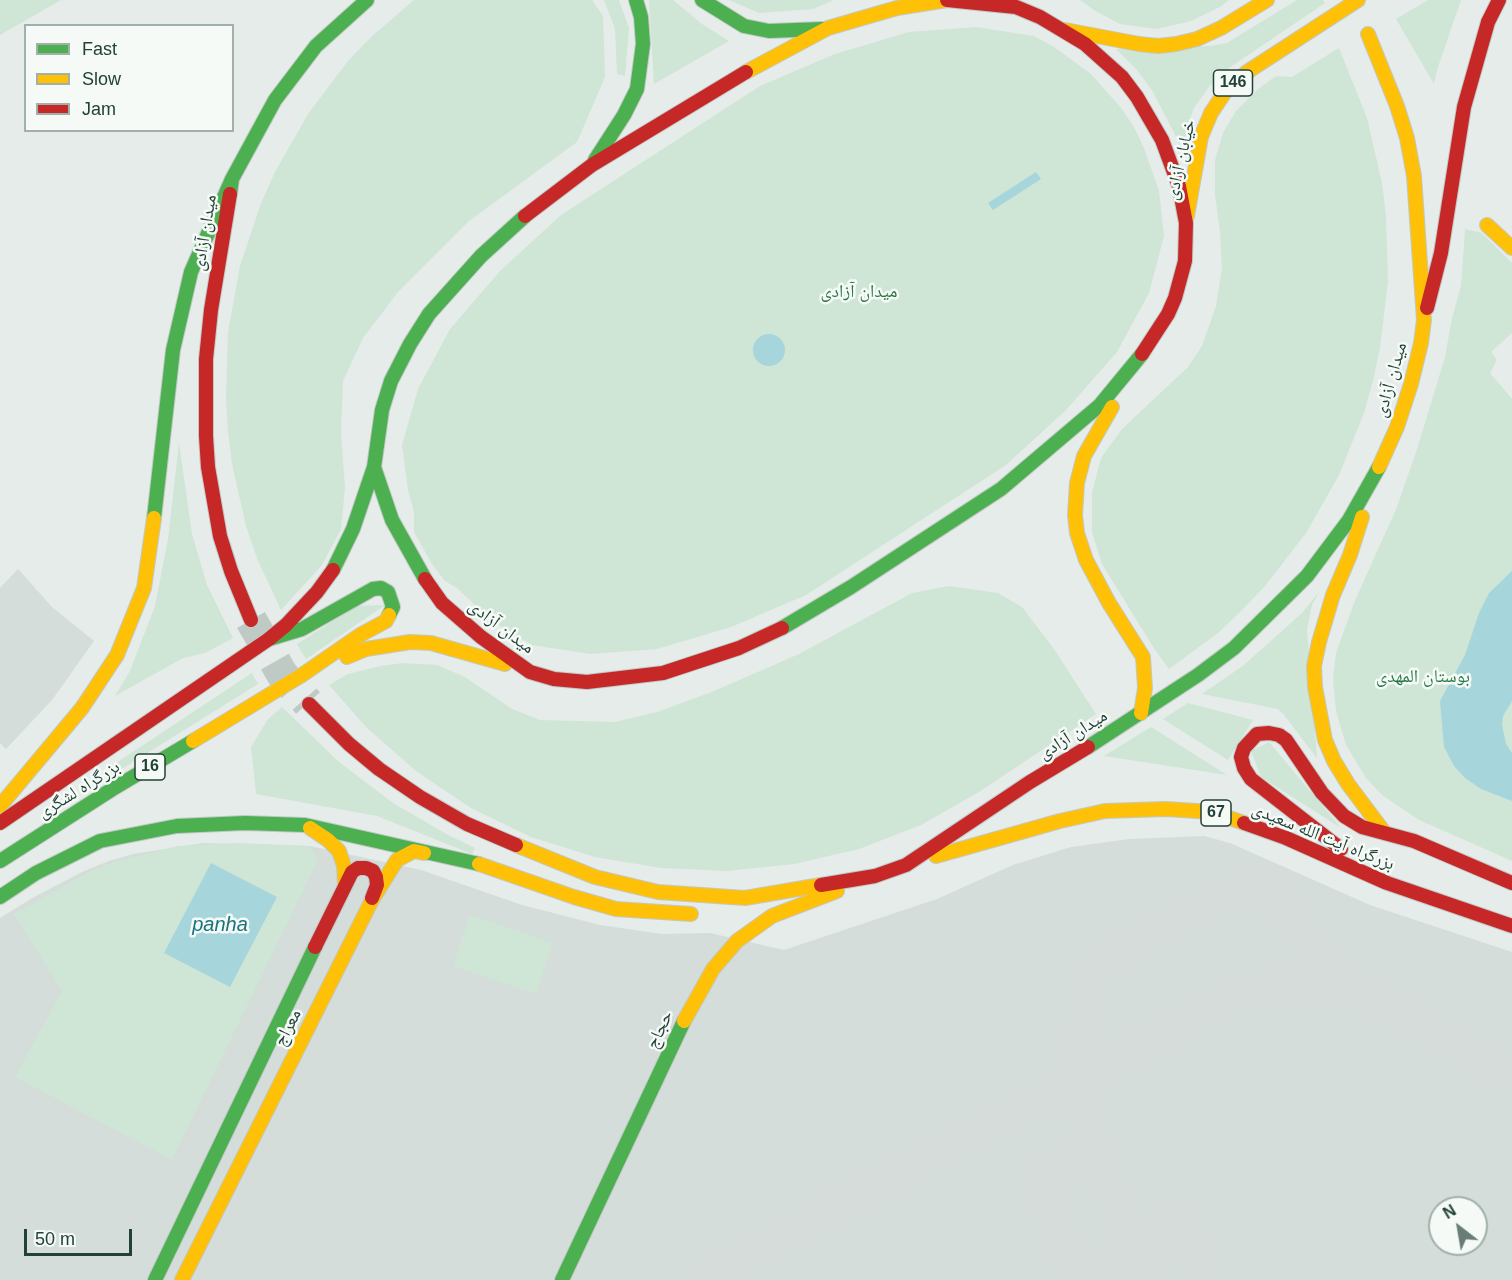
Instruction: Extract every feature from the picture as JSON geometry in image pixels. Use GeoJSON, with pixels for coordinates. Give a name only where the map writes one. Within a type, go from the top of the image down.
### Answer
{"type":"FeatureCollection","features":[{"type":"Feature","properties":{"kind":"main road","name":"میدان آزادی"},"geometry":{"type":"LineString","coordinates":[[251,620],[220,536],[208,467],[206,359],[211,310],[232,179],[250,141],[275,100],[316,46],[367,0]]}},
{"type":"Feature","properties":{"kind":"main road"},"geometry":{"type":"LineString","coordinates":[[592,165],[624,115],[637,89],[644,44],[641,17],[636,0]]}},
{"type":"Feature","properties":{"kind":"main road"},"geometry":{"type":"LineString","coordinates":[[702,0],[744,26],[769,31],[828,28]]}},
{"type":"Feature","properties":{"kind":"main road","name":"میدان آزادی"},"geometry":{"type":"LineString","coordinates":[[947,0],[1016,7],[1064,30],[1085,44],[1122,77],[1150,117],[1162,140],[1179,186],[1186,223],[1185,261],[1168,314],[1136,364],[1100,405],[1001,489],[851,587],[781,629],[739,648],[663,673],[587,682],[554,679],[530,672],[468,627],[442,603],[431,589],[392,520],[374,467],[382,410],[391,381],[410,344],[429,315],[456,282],[515,225],[592,165],[740,76],[828,28],[897,8],[947,0]]}},
{"type":"Feature","properties":{"kind":"main road"},"geometry":{"type":"LineString","coordinates":[[1064,30],[1138,44],[1158,46],[1176,44],[1213,32],[1268,0]]}},
{"type":"Feature","properties":{"kind":"main road","name":"خیابان آزادی"},"geometry":{"type":"LineString","coordinates":[[1186,223],[1201,137],[1211,113],[1225,92],[1256,66],[1358,0]]}},
{"type":"Feature","properties":{"kind":"main road"},"geometry":{"type":"LineString","coordinates":[[1424,320],[1441,253],[1464,107],[1476,59],[1499,2]]}},
{"type":"Feature","properties":{"kind":"main road"},"geometry":{"type":"LineString","coordinates":[[316,46],[337,9]]}},
{"type":"Feature","properties":{"kind":"main road","name":"میدان آزادی"},"geometry":{"type":"LineString","coordinates":[[309,704],[349,744],[379,769],[420,797],[485,832],[550,860],[604,879],[658,892],[745,898],[875,876],[906,865],[1030,782],[1060,766],[1141,713],[1234,648],[1307,576],[1329,549],[1372,482],[1397,427],[1421,344],[1424,320],[1414,176],[1407,138],[1368,34]]}},
{"type":"Feature","properties":{"kind":"main road"},"geometry":{"type":"LineString","coordinates":[[0,806],[82,708],[99,684],[117,655],[134,616],[144,588],[150,555],[173,350],[191,272],[232,179]]}},
{"type":"Feature","properties":{"kind":"main road"},"geometry":{"type":"LineString","coordinates":[[1487,225],[1512,248]]}},
{"type":"Feature","properties":{"kind":"main road"},"geometry":{"type":"LineString","coordinates":[[1136,364],[1084,456],[1077,483],[1075,515],[1077,533],[1086,560],[1109,603],[1143,657],[1145,688],[1141,713]]}},
{"type":"Feature","properties":{"kind":"main road","name":"16"},"geometry":{"type":"LineString","coordinates":[[269,639],[298,613],[335,567],[353,529],[374,467]]}},
{"type":"Feature","properties":{"kind":"main road","name":"بزرگراه آیت الله سعیدی"},"geometry":{"type":"LineString","coordinates":[[1372,482],[1350,555],[1333,595],[1314,666],[1315,687],[1325,740],[1347,784],[1384,832],[1414,841],[1512,883]]}},
{"type":"Feature","properties":{"kind":"main road"},"geometry":{"type":"LineString","coordinates":[[269,639],[302,629],[373,589],[381,588],[388,592],[393,607],[386,621],[360,635],[302,675]]}},
{"type":"Feature","properties":{"kind":"main road","name":"بزرگراه لشگری"},"geometry":{"type":"LineString","coordinates":[[0,823],[269,639]]}},
{"type":"Feature","properties":{"kind":"main road","name":"16"},"geometry":{"type":"LineString","coordinates":[[302,675],[366,649],[410,642],[430,643],[530,672]]}},
{"type":"Feature","properties":{"kind":"main road","name":"بزرگراه لشگری"},"geometry":{"type":"LineString","coordinates":[[0,861],[302,675]]}},
{"type":"Feature","properties":{"kind":"main road"},"geometry":{"type":"LineString","coordinates":[[1384,832],[1362,827],[1344,816],[1322,793],[1286,740],[1279,735],[1257,734],[1244,748],[1241,757],[1244,768],[1261,789],[1387,883]]}},
{"type":"Feature","properties":{"kind":"main road","name":"بزرگراه آیت الله سعیدی"},"geometry":{"type":"LineString","coordinates":[[906,865],[1105,811],[1166,809],[1212,812],[1286,838],[1387,883],[1512,926]]}},
{"type":"Feature","properties":{"kind":"main road"},"geometry":{"type":"LineString","coordinates":[[0,897],[36,873],[100,841],[150,830],[211,823],[305,825],[468,860],[552,890],[616,909],[687,915],[745,898]]}},
{"type":"Feature","properties":{"kind":"main road"},"geometry":{"type":"LineString","coordinates":[[305,825],[328,840],[339,851],[344,866],[345,886]]}},
{"type":"Feature","properties":{"kind":"main road","name":"معراج"},"geometry":{"type":"LineString","coordinates":[[182,1280],[372,900],[397,860],[414,851],[468,860]]}},
{"type":"Feature","properties":{"kind":"main road"},"geometry":{"type":"LineString","coordinates":[[345,886],[352,873],[358,868],[373,871],[376,885],[372,900]]}},
{"type":"Feature","properties":{"kind":"main road","name":"حجاج"},"geometry":{"type":"LineString","coordinates":[[562,1280],[688,1012],[713,969],[737,941],[772,916],[875,876]]}},
{"type":"Feature","properties":{"kind":"main road","name":"معراج"},"geometry":{"type":"LineString","coordinates":[[155,1280],[345,886]]}},
{"type":"Feature","properties":{"kind":"shaded area"},"geometry":{"type":"Polygon","coordinates":[[[18,569],[52,607],[94,641],[52,700],[6,749],[0,743],[0,588],[18,569]]]}},
{"type":"Feature","properties":{"kind":"shaded area"},"geometry":{"type":"Polygon","coordinates":[[[1204,836],[1230,843],[1370,905],[1512,952],[1512,1280],[0,1280],[0,918],[34,897],[109,861],[133,854],[203,843],[310,846],[421,870],[522,905],[600,925],[662,934],[710,933],[784,950],[937,899],[1013,865],[1071,847],[1129,839],[1204,836]]]}},
{"type":"Feature","properties":{"kind":"green space"},"geometry":{"type":"Polygon","coordinates":[[[0,0],[61,0],[0,35],[0,0]]]}},
{"type":"Feature","properties":{"kind":"green space"},"geometry":{"type":"Polygon","coordinates":[[[414,0],[592,0],[603,16],[605,77],[577,142],[469,221],[398,292],[363,338],[343,381],[341,434],[345,488],[341,529],[322,565],[281,610],[258,561],[246,526],[232,464],[228,431],[226,398],[228,332],[240,266],[261,203],[275,172],[308,114],[348,61],[371,37],[414,0]]]}},
{"type":"Feature","properties":{"kind":"green space"},"geometry":{"type":"Polygon","coordinates":[[[604,0],[619,0],[629,28],[625,76],[617,74],[615,29],[604,0]]]}},
{"type":"Feature","properties":{"kind":"green space"},"geometry":{"type":"Polygon","coordinates":[[[649,0],[673,0],[702,24],[729,41],[654,84],[649,0]]]}},
{"type":"Feature","properties":{"kind":"green space"},"geometry":{"type":"Polygon","coordinates":[[[729,0],[834,0],[813,9],[759,13],[729,0]]]}},
{"type":"Feature","properties":{"kind":"green space"},"geometry":{"type":"Polygon","coordinates":[[[1080,0],[1229,0],[1191,21],[1157,29],[1120,24],[1080,0]]]}},
{"type":"Feature","properties":{"kind":"green space"},"geometry":{"type":"Polygon","coordinates":[[[1297,0],[1323,0],[1325,3],[1226,70],[1209,87],[1194,108],[1186,129],[1186,156],[1153,92],[1137,70],[1116,49],[1211,46],[1227,43],[1297,0]]]}},
{"type":"Feature","properties":{"kind":"green space"},"geometry":{"type":"Polygon","coordinates":[[[1428,0],[1461,0],[1434,84],[1396,19],[1428,0]]]}},
{"type":"Feature","properties":{"kind":"green space","name":"میدان آزادی"},"geometry":{"type":"Polygon","coordinates":[[[976,27],[1034,36],[1054,47],[1091,74],[1121,108],[1134,127],[1159,191],[1164,236],[1149,293],[1117,352],[1066,410],[1006,465],[806,595],[731,627],[657,649],[590,654],[532,645],[493,622],[457,588],[445,581],[432,564],[414,532],[414,512],[408,490],[402,445],[418,389],[450,329],[500,271],[561,215],[760,86],[835,54],[909,32],[976,27]]]}},
{"type":"Feature","properties":{"kind":"green space"},"geometry":{"type":"Polygon","coordinates":[[[1339,48],[1367,118],[1382,183],[1386,216],[1388,282],[1380,348],[1373,381],[1364,413],[1339,475],[1306,533],[1265,586],[1242,610],[1218,633],[1169,669],[1102,564],[1092,532],[1092,493],[1101,458],[1122,429],[1188,367],[1202,346],[1216,306],[1222,268],[1215,195],[1215,160],[1223,133],[1236,111],[1273,78],[1292,77],[1339,48]]]}},
{"type":"Feature","properties":{"kind":"green space","name":"بوستان المهدی"},"geometry":{"type":"Polygon","coordinates":[[[1465,229],[1482,233],[1512,263],[1512,333],[1491,352],[1497,360],[1490,373],[1512,399],[1512,861],[1419,820],[1382,795],[1366,778],[1346,745],[1336,711],[1333,678],[1336,653],[1354,603],[1397,507],[1445,357],[1461,286],[1465,229]]]}},
{"type":"Feature","properties":{"kind":"green space"},"geometry":{"type":"Polygon","coordinates":[[[179,443],[192,534],[207,585],[233,638],[205,653],[183,658],[115,696],[130,671],[155,606],[168,539],[179,443]]]}},
{"type":"Feature","properties":{"kind":"green space"},"geometry":{"type":"Polygon","coordinates":[[[949,586],[998,593],[1022,607],[1054,649],[1096,714],[979,792],[921,825],[859,849],[794,864],[727,871],[661,868],[595,857],[531,837],[471,808],[416,771],[366,727],[329,685],[348,674],[381,666],[403,663],[437,665],[465,677],[512,709],[540,720],[615,722],[657,712],[712,692],[799,654],[912,593],[949,586]]]}},
{"type":"Feature","properties":{"kind":"green space"},"geometry":{"type":"Polygon","coordinates":[[[1319,592],[1312,605],[1307,630],[1317,758],[1278,709],[1202,694],[1244,665],[1302,613],[1319,592]]]}},
{"type":"Feature","properties":{"kind":"green space"},"geometry":{"type":"Polygon","coordinates":[[[385,605],[306,659],[297,644],[357,606],[385,605]]]}},
{"type":"Feature","properties":{"kind":"green space"},"geometry":{"type":"Polygon","coordinates":[[[252,673],[258,684],[112,775],[107,769],[252,673]]]}},
{"type":"Feature","properties":{"kind":"green space"},"geometry":{"type":"Polygon","coordinates":[[[1188,703],[1253,720],[1228,760],[1163,719],[1188,703]]]}},
{"type":"Feature","properties":{"kind":"green space"},"geometry":{"type":"Polygon","coordinates":[[[282,707],[339,762],[393,803],[475,848],[472,854],[377,816],[256,794],[251,747],[268,719],[282,707]]]}},
{"type":"Feature","properties":{"kind":"green space"},"geometry":{"type":"Polygon","coordinates":[[[1151,727],[1227,775],[1104,756],[1151,727]]]}},
{"type":"Feature","properties":{"kind":"green space"},"geometry":{"type":"Polygon","coordinates":[[[1269,742],[1341,828],[1261,777],[1251,751],[1269,742]]]}},
{"type":"Feature","properties":{"kind":"green space"},"geometry":{"type":"Polygon","coordinates":[[[239,843],[310,846],[318,860],[172,1160],[15,1077],[62,991],[14,914],[91,871],[117,861],[178,846],[239,843]]]}},
{"type":"Feature","properties":{"kind":"green space"},"geometry":{"type":"Polygon","coordinates":[[[470,915],[553,943],[536,994],[453,966],[470,915]]]}},
{"type":"Feature","properties":{"kind":"water"},"geometry":{"type":"Polygon","coordinates":[[[1036,172],[1041,179],[993,210],[988,203],[1036,172]]]}},
{"type":"Feature","properties":{"kind":"water"},"geometry":{"type":"Polygon","coordinates":[[[769,334],[780,339],[785,350],[780,361],[769,366],[758,361],[753,350],[758,339],[769,334]]]}},
{"type":"Feature","properties":{"kind":"water"},"geometry":{"type":"Polygon","coordinates":[[[1512,571],[1512,701],[1503,716],[1502,725],[1506,744],[1512,753],[1512,801],[1481,789],[1465,778],[1454,766],[1444,747],[1440,701],[1465,655],[1479,613],[1489,593],[1512,571]]]}},
{"type":"Feature","properties":{"kind":"water","name":"panha"},"geometry":{"type":"Polygon","coordinates":[[[211,863],[277,897],[230,987],[164,953],[211,863]]]}},
{"type":"Feature","properties":{"kind":"taxiway"},"geometry":{"type":"LineString","coordinates":[[1147,1280],[1102,1167],[1073,1079],[1092,975],[1100,961],[1249,883],[1273,888],[1318,956],[1362,995]]}},
{"type":"Feature","properties":{"kind":"taxiway"},"geometry":{"type":"LineString","coordinates":[[698,1280],[1231,997],[1270,986],[1304,985],[1373,997],[1512,1077]]}},
{"type":"Feature","properties":{"kind":"taxiway"},"geometry":{"type":"LineString","coordinates":[[1102,1167],[1074,1156],[1035,1170],[1076,1276],[1113,1258],[1139,1261],[1139,1237],[1179,1216],[1205,1280]]}},
{"type":"Feature","properties":{"kind":"tunnel"},"geometry":{"type":"LineString","coordinates":[[251,620],[282,674],[308,703]]}},
{"type":"Feature","properties":{"kind":"traffic: fast"},"geometry":{"type":"LineString","coordinates":[[230,194],[232,179],[275,100],[316,46],[367,0]]}},
{"type":"Feature","properties":{"kind":"traffic: fast"},"geometry":{"type":"LineString","coordinates":[[595,160],[624,115],[637,89],[643,44],[641,17],[636,0]]}},
{"type":"Feature","properties":{"kind":"traffic: fast"},"geometry":{"type":"LineString","coordinates":[[702,0],[744,26],[769,31],[822,29]]}},
{"type":"Feature","properties":{"kind":"traffic: fast"},"geometry":{"type":"LineString","coordinates":[[154,518],[173,350],[191,272],[232,179]]}},
{"type":"Feature","properties":{"kind":"traffic: fast"},"geometry":{"type":"LineString","coordinates":[[425,579],[392,520],[374,467],[382,410],[391,381],[429,314],[481,256],[525,216]]}},
{"type":"Feature","properties":{"kind":"traffic: fast"},"geometry":{"type":"LineString","coordinates":[[782,628],[851,587],[1001,489],[1100,405],[1142,354]]}},
{"type":"Feature","properties":{"kind":"traffic: fast"},"geometry":{"type":"LineString","coordinates":[[333,570],[353,529],[374,467]]}},
{"type":"Feature","properties":{"kind":"traffic: fast"},"geometry":{"type":"LineString","coordinates":[[1088,747],[1198,675],[1234,648],[1307,576],[1349,520],[1379,467]]}},
{"type":"Feature","properties":{"kind":"traffic: fast"},"geometry":{"type":"LineString","coordinates":[[269,639],[302,629],[373,589],[381,588],[388,592],[393,607],[389,615]]}},
{"type":"Feature","properties":{"kind":"traffic: fast"},"geometry":{"type":"LineString","coordinates":[[0,861],[193,741]]}},
{"type":"Feature","properties":{"kind":"traffic: fast"},"geometry":{"type":"LineString","coordinates":[[0,897],[36,873],[100,841],[177,826],[245,823],[305,825],[479,864]]}},
{"type":"Feature","properties":{"kind":"traffic: fast"},"geometry":{"type":"LineString","coordinates":[[155,1280],[315,947]]}},
{"type":"Feature","properties":{"kind":"traffic: fast"},"geometry":{"type":"LineString","coordinates":[[562,1280],[684,1021]]}},
{"type":"Feature","properties":{"kind":"traffic: slow"},"geometry":{"type":"LineString","coordinates":[[746,72],[828,28],[897,8],[947,0]]}},
{"type":"Feature","properties":{"kind":"traffic: slow"},"geometry":{"type":"LineString","coordinates":[[1065,30],[1139,44],[1158,46],[1176,44],[1197,39],[1221,28],[1267,0]]}},
{"type":"Feature","properties":{"kind":"traffic: slow"},"geometry":{"type":"LineString","coordinates":[[1187,216],[1201,137],[1211,113],[1225,92],[1247,72],[1358,0]]}},
{"type":"Feature","properties":{"kind":"traffic: slow"},"geometry":{"type":"LineString","coordinates":[[1368,34],[1397,106],[1407,138],[1414,176],[1424,320],[1411,384],[1397,427],[1379,467]]}},
{"type":"Feature","properties":{"kind":"traffic: slow"},"geometry":{"type":"LineString","coordinates":[[1487,225],[1512,248]]}},
{"type":"Feature","properties":{"kind":"traffic: slow"},"geometry":{"type":"LineString","coordinates":[[1112,407],[1084,456],[1077,483],[1075,515],[1077,533],[1086,560],[1109,603],[1143,657],[1145,688],[1141,713]]}},
{"type":"Feature","properties":{"kind":"traffic: slow"},"geometry":{"type":"LineString","coordinates":[[1362,517],[1350,555],[1333,595],[1319,642],[1314,666],[1315,687],[1325,740],[1334,761],[1384,832]]}},
{"type":"Feature","properties":{"kind":"traffic: slow"},"geometry":{"type":"LineString","coordinates":[[0,806],[82,708],[117,655],[144,588],[154,518]]}},
{"type":"Feature","properties":{"kind":"traffic: slow"},"geometry":{"type":"LineString","coordinates":[[193,741],[302,675],[360,635],[386,621],[389,615]]}},
{"type":"Feature","properties":{"kind":"traffic: slow"},"geometry":{"type":"LineString","coordinates":[[347,657],[366,649],[410,642],[431,643],[505,664]]}},
{"type":"Feature","properties":{"kind":"traffic: slow"},"geometry":{"type":"LineString","coordinates":[[936,856],[1060,821],[1105,811],[1166,809],[1212,812],[1244,823]]}},
{"type":"Feature","properties":{"kind":"traffic: slow"},"geometry":{"type":"LineString","coordinates":[[310,828],[339,851],[344,866],[345,886]]}},
{"type":"Feature","properties":{"kind":"traffic: slow"},"geometry":{"type":"LineString","coordinates":[[516,845],[595,877],[658,892],[745,898],[821,885]]}},
{"type":"Feature","properties":{"kind":"traffic: slow"},"geometry":{"type":"LineString","coordinates":[[182,1280],[372,900],[397,860],[414,851],[424,853]]}},
{"type":"Feature","properties":{"kind":"traffic: slow"},"geometry":{"type":"LineString","coordinates":[[479,864],[616,909],[691,914]]}},
{"type":"Feature","properties":{"kind":"traffic: slow"},"geometry":{"type":"LineString","coordinates":[[684,1021],[713,969],[737,941],[772,916],[837,891]]}},
{"type":"Feature","properties":{"kind":"traffic: jam"},"geometry":{"type":"LineString","coordinates":[[947,0],[1016,7],[1040,17],[1085,44],[1122,77],[1137,97],[1162,140],[1179,186],[1186,223],[1185,261],[1168,314],[1142,354]]}},
{"type":"Feature","properties":{"kind":"traffic: jam"},"geometry":{"type":"LineString","coordinates":[[1427,308],[1441,253],[1464,107],[1488,22],[1499,0]]}},
{"type":"Feature","properties":{"kind":"traffic: jam"},"geometry":{"type":"LineString","coordinates":[[525,216],[592,165],[746,72]]}},
{"type":"Feature","properties":{"kind":"traffic: jam"},"geometry":{"type":"LineString","coordinates":[[230,194],[211,310],[206,359],[206,436],[208,467],[220,536],[251,620]]}},
{"type":"Feature","properties":{"kind":"traffic: jam"},"geometry":{"type":"LineString","coordinates":[[0,823],[269,639],[286,625],[317,592],[333,570]]}},
{"type":"Feature","properties":{"kind":"traffic: jam"},"geometry":{"type":"LineString","coordinates":[[425,579],[442,603],[481,637],[530,672],[554,679],[587,682],[663,673],[739,648],[782,628]]}},
{"type":"Feature","properties":{"kind":"traffic: jam"},"geometry":{"type":"LineString","coordinates":[[309,704],[349,744],[379,769],[420,797],[467,824],[516,845]]}},
{"type":"Feature","properties":{"kind":"traffic: jam"},"geometry":{"type":"LineString","coordinates":[[1341,849],[1251,779],[1244,768],[1241,757],[1244,748],[1257,734],[1279,735],[1286,740],[1322,793],[1344,816],[1362,827],[1414,841],[1512,883]]}},
{"type":"Feature","properties":{"kind":"traffic: jam"},"geometry":{"type":"LineString","coordinates":[[821,885],[875,876],[906,865],[1030,782],[1088,747]]}},
{"type":"Feature","properties":{"kind":"traffic: jam"},"geometry":{"type":"LineString","coordinates":[[1244,823],[1286,838],[1387,883],[1512,926]]}},
{"type":"Feature","properties":{"kind":"traffic: jam"},"geometry":{"type":"LineString","coordinates":[[315,947],[352,872],[358,868],[373,871],[376,877],[377,885],[372,898]]}}]}
